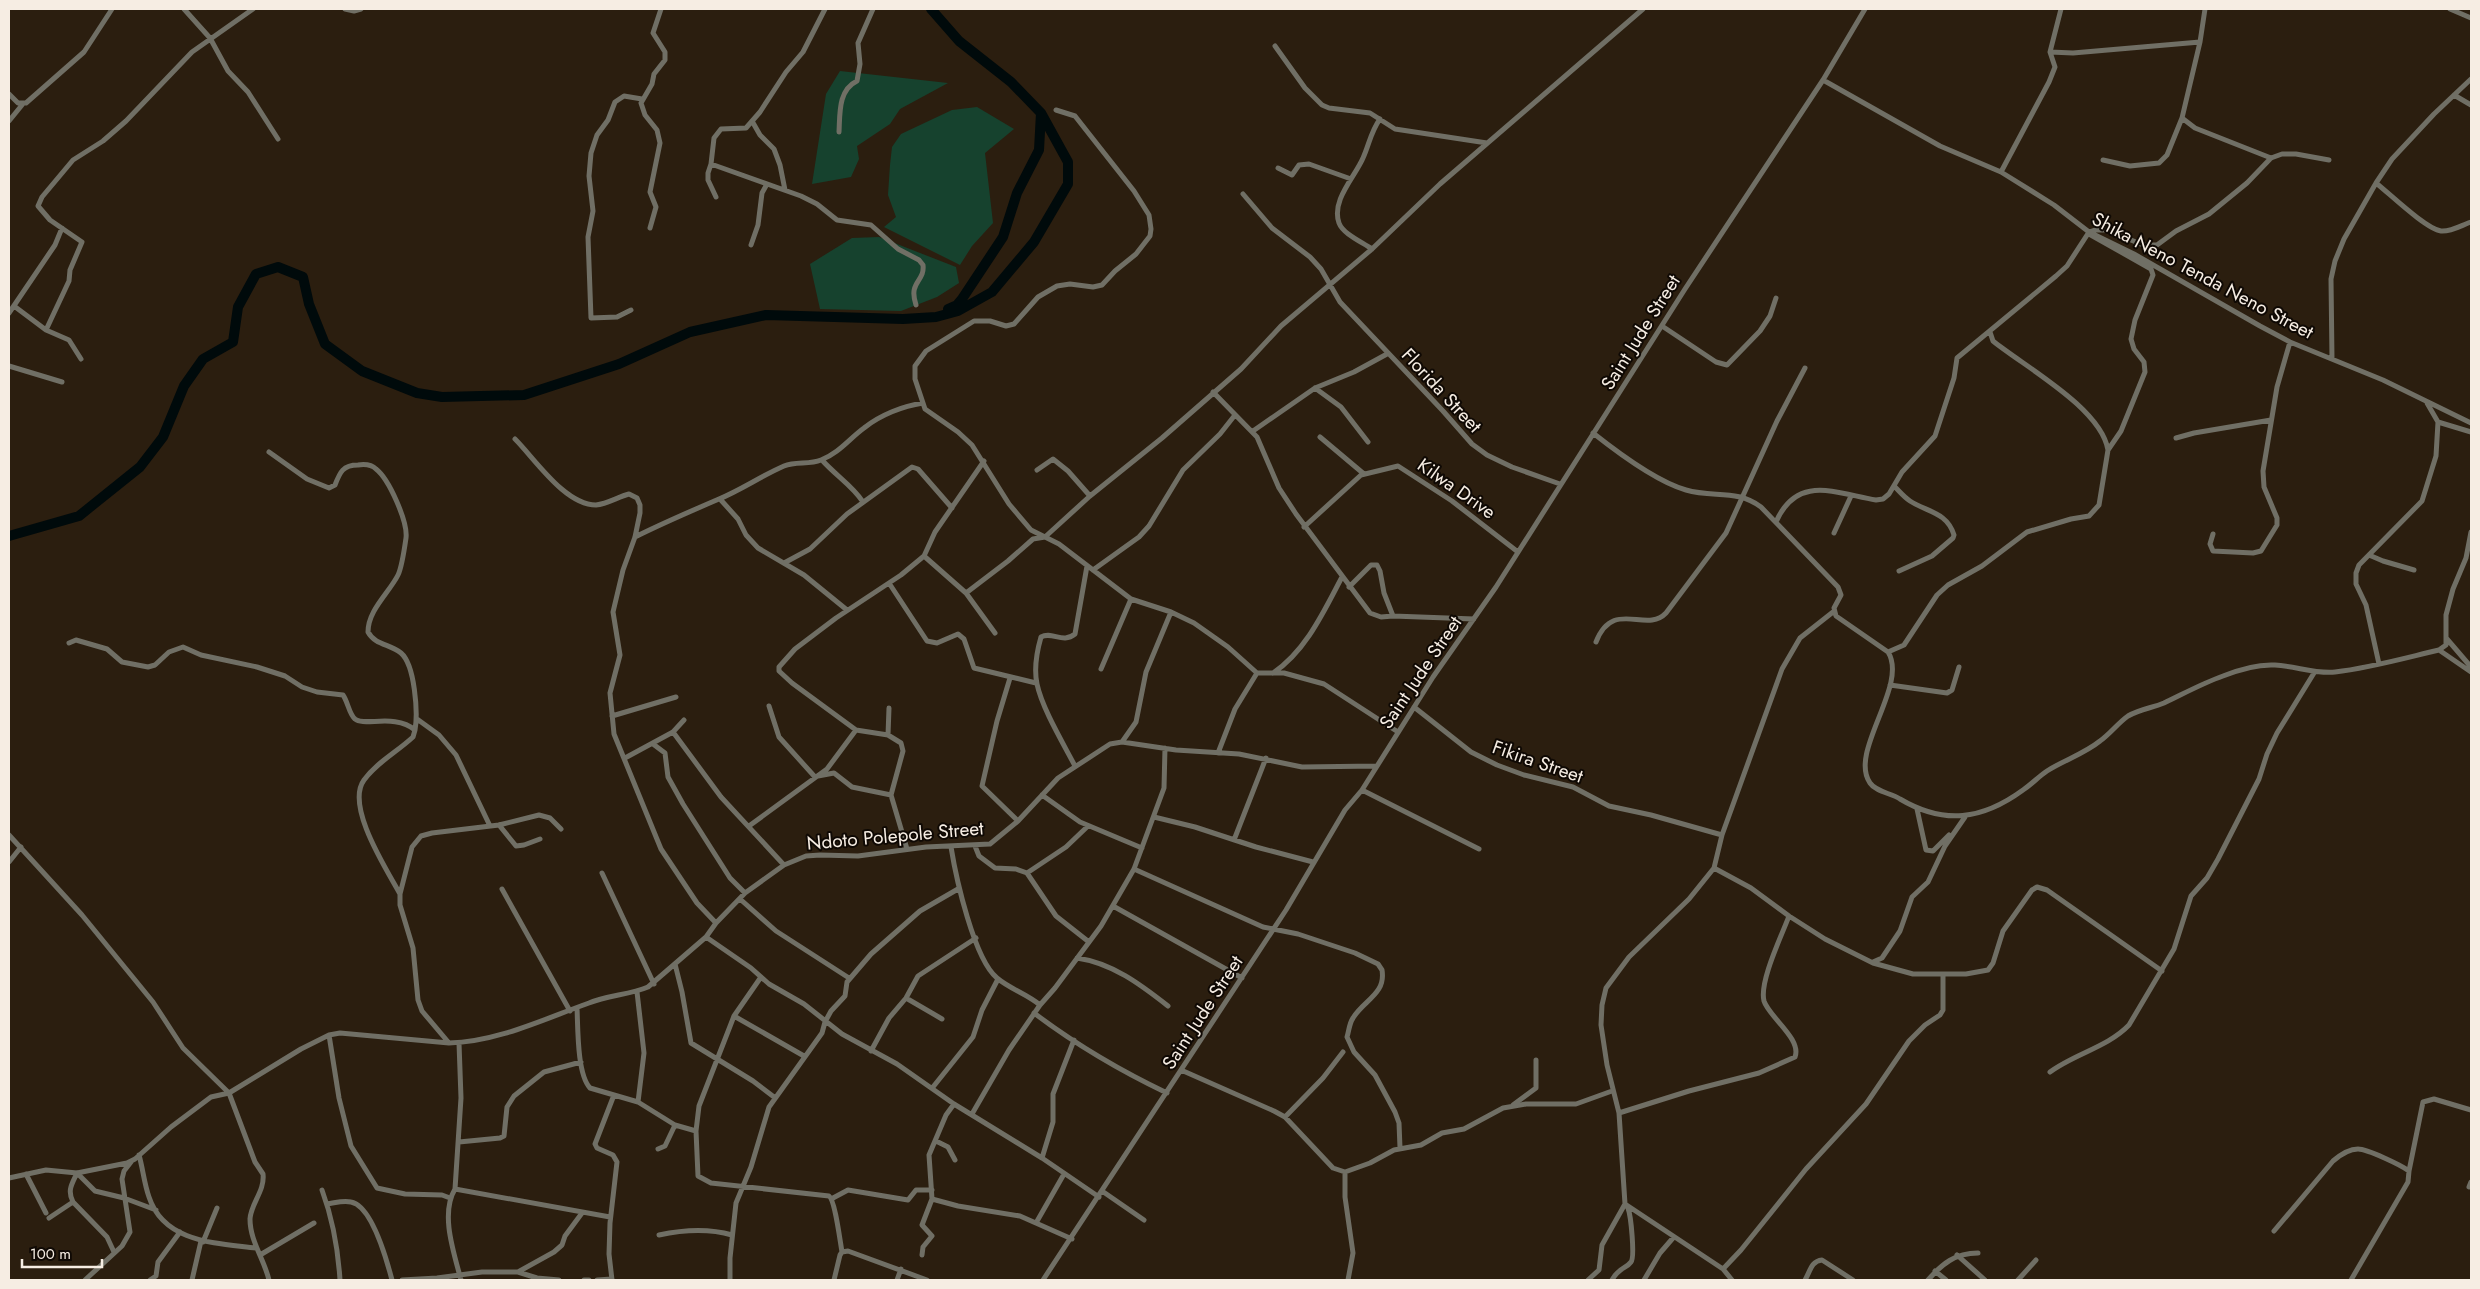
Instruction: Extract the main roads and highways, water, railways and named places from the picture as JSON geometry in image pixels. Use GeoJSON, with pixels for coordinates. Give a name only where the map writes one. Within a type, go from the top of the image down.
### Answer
{"type":"FeatureCollection","features":[{"type":"Feature","properties":{"kind":"waterway"},"geometry":{"type":"LineString","coordinates":[[9,536],[79,516],[140,467],[163,437],[184,386],[203,359],[233,342],[238,307],[256,274],[278,267],[303,277],[309,304],[325,344],[362,371],[417,393],[442,397],[524,395],[619,364],[690,332],[766,315],[903,319],[936,317],[958,311],[992,292],[1034,242],[1068,184],[1068,162],[1041,113],[1011,82],[959,41],[931,9]]}},
{"type":"Feature","properties":{"kind":"waterway"},"geometry":{"type":"LineString","coordinates":[[948,309],[957,305],[962,299],[1003,237],[1017,193],[1039,150],[1041,113]]}}]}
